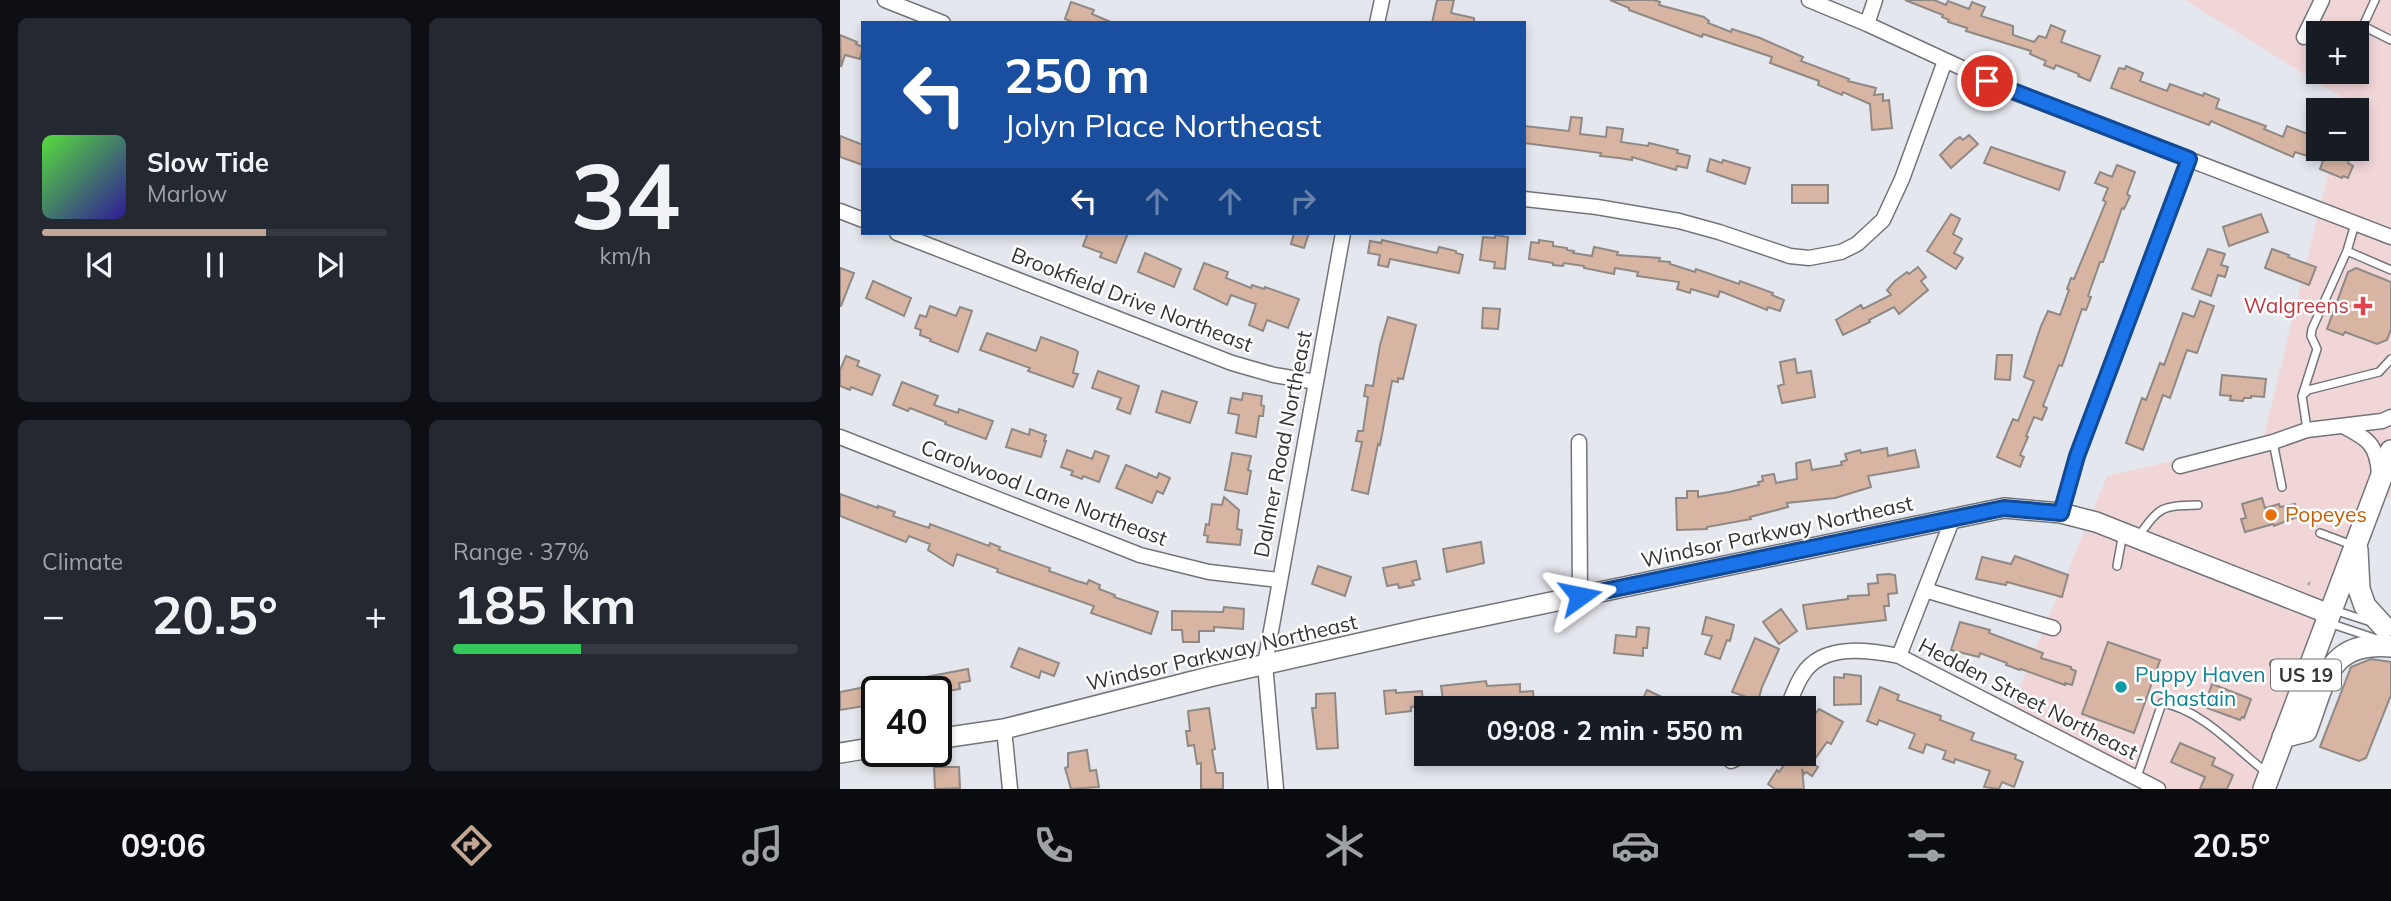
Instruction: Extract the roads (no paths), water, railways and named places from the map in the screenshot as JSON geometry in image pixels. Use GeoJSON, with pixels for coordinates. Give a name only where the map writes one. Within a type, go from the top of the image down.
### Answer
{"type":"FeatureCollection","features":[{"type":"Feature","properties":{"kind":"main road","name":"US 19"},"geometry":{"type":"LineString","coordinates":[[2267,782],[2329,614],[2380,488],[2391,451]]}},
{"type":"Feature","properties":{"kind":"main road"},"geometry":{"type":"LineString","coordinates":[[2283,737],[2306,731],[2333,664],[2343,654],[2389,637],[2365,606],[2359,589],[2356,544]]}},
{"type":"Feature","properties":{"kind":"street"},"geometry":{"type":"LineString","coordinates":[[885,0],[938,21]]}},
{"type":"Feature","properties":{"kind":"street"},"geometry":{"type":"LineString","coordinates":[[1377,21],[1382,0]]}},
{"type":"Feature","properties":{"kind":"street"},"geometry":{"type":"LineString","coordinates":[[1809,0],[2016,93],[2390,234]]}},
{"type":"Feature","properties":{"kind":"street"},"geometry":{"type":"LineString","coordinates":[[1867,24],[1875,0]]}},
{"type":"Feature","properties":{"kind":"street"},"geometry":{"type":"LineString","coordinates":[[2304,37],[2322,0]]}},
{"type":"Feature","properties":{"kind":"street"},"geometry":{"type":"LineString","coordinates":[[1526,199],[1597,207],[1679,222],[1719,232],[1790,256],[1809,258],[1841,252],[1864,239],[1883,220],[1902,179],[1945,61]]}},
{"type":"Feature","properties":{"kind":"street"},"geometry":{"type":"LineString","coordinates":[[2061,513],[2077,456],[2189,159]]}},
{"type":"Feature","properties":{"kind":"street"},"geometry":{"type":"LineString","coordinates":[[840,211],[861,219]]}},
{"type":"Feature","properties":{"kind":"street","name":"Brookfield Drive Northeast"},"geometry":{"type":"LineString","coordinates":[[902,235],[1232,363],[1274,375],[1316,382]]}},
{"type":"Feature","properties":{"kind":"street","name":"Dalmer Road Northeast"},"geometry":{"type":"LineString","coordinates":[[1276,789],[1265,664],[1343,235]]}},
{"type":"Feature","properties":{"kind":"street"},"geometry":{"type":"LineString","coordinates":[[2180,466],[2273,442],[2307,430],[2382,421],[2391,417]]}},
{"type":"Feature","properties":{"kind":"street"},"geometry":{"type":"LineString","coordinates":[[2343,426],[2365,438],[2373,447],[2378,458],[2380,488]]}},
{"type":"Feature","properties":{"kind":"street","name":"Carolwood Lane Northeast"},"geometry":{"type":"LineString","coordinates":[[840,437],[1140,555],[1209,572],[1279,580]]}},
{"type":"Feature","properties":{"kind":"street"},"geometry":{"type":"LineString","coordinates":[[1579,442],[1580,596]]}},
{"type":"Feature","properties":{"kind":"street","name":"Windsor Parkway Northeast"},"geometry":{"type":"LineString","coordinates":[[952,737],[1004,729],[1265,664],[2004,508],[2061,513],[2096,522],[2329,614]]}},
{"type":"Feature","properties":{"kind":"street","name":"Hedden Street Northeast"},"geometry":{"type":"LineString","coordinates":[[1953,518],[1899,656],[2158,789]]}},
{"type":"Feature","properties":{"kind":"street"},"geometry":{"type":"LineString","coordinates":[[1924,590],[2053,628]]}},
{"type":"Feature","properties":{"kind":"street"},"geometry":{"type":"LineString","coordinates":[[1793,696],[1802,675],[1817,660],[1831,654],[1855,650],[1899,656]]}},
{"type":"Feature","properties":{"kind":"street"},"geometry":{"type":"LineString","coordinates":[[1004,729],[1010,789]]}},
{"type":"Feature","properties":{"kind":"street"},"geometry":{"type":"LineString","coordinates":[[840,753],[861,750]]}},
{"type":"Feature","properties":{"kind":"lane"},"geometry":{"type":"LineString","coordinates":[[2375,0],[2363,26],[2391,40]]}},
{"type":"Feature","properties":{"kind":"lane"},"geometry":{"type":"LineString","coordinates":[[2307,430],[2302,396],[2317,349],[2311,336],[2312,329],[2347,251],[2356,223]]}},
{"type":"Feature","properties":{"kind":"lane"},"geometry":{"type":"LineString","coordinates":[[2347,251],[2391,270]]}},
{"type":"Feature","properties":{"kind":"lane"},"geometry":{"type":"LineString","coordinates":[[2302,396],[2308,390],[2379,372],[2391,359]]}},
{"type":"Feature","properties":{"kind":"lane"},"geometry":{"type":"LineString","coordinates":[[2273,442],[2282,487]]}},
{"type":"Feature","properties":{"kind":"lane"},"geometry":{"type":"LineString","coordinates":[[2117,566],[2130,536],[2155,514],[2170,506],[2198,505]]}},
{"type":"Feature","properties":{"kind":"lane"},"geometry":{"type":"LineString","coordinates":[[2320,533],[2356,544]]}},
{"type":"Feature","properties":{"kind":"lane"},"geometry":{"type":"LineString","coordinates":[[2340,612],[2389,637],[2335,625],[2329,614],[2340,612]]}},
{"type":"Feature","properties":{"kind":"lane"},"geometry":{"type":"LineString","coordinates":[[2273,664],[2307,674]]}},
{"type":"Feature","properties":{"kind":"lane"},"geometry":{"type":"LineString","coordinates":[[2137,778],[2162,703],[2171,704],[2210,725],[2267,782]]}},
{"type":"Feature","properties":{"kind":"place","name":"Walgreens"},"geometry":{"type":"Point","coordinates":[2363,306]}},
{"type":"Feature","properties":{"kind":"place","name":"Popeyes"},"geometry":{"type":"Point","coordinates":[2271,515]}},
{"type":"Feature","properties":{"kind":"place","name":"Puppy Haven - Chastain"},"geometry":{"type":"Point","coordinates":[2121,687]}}]}
